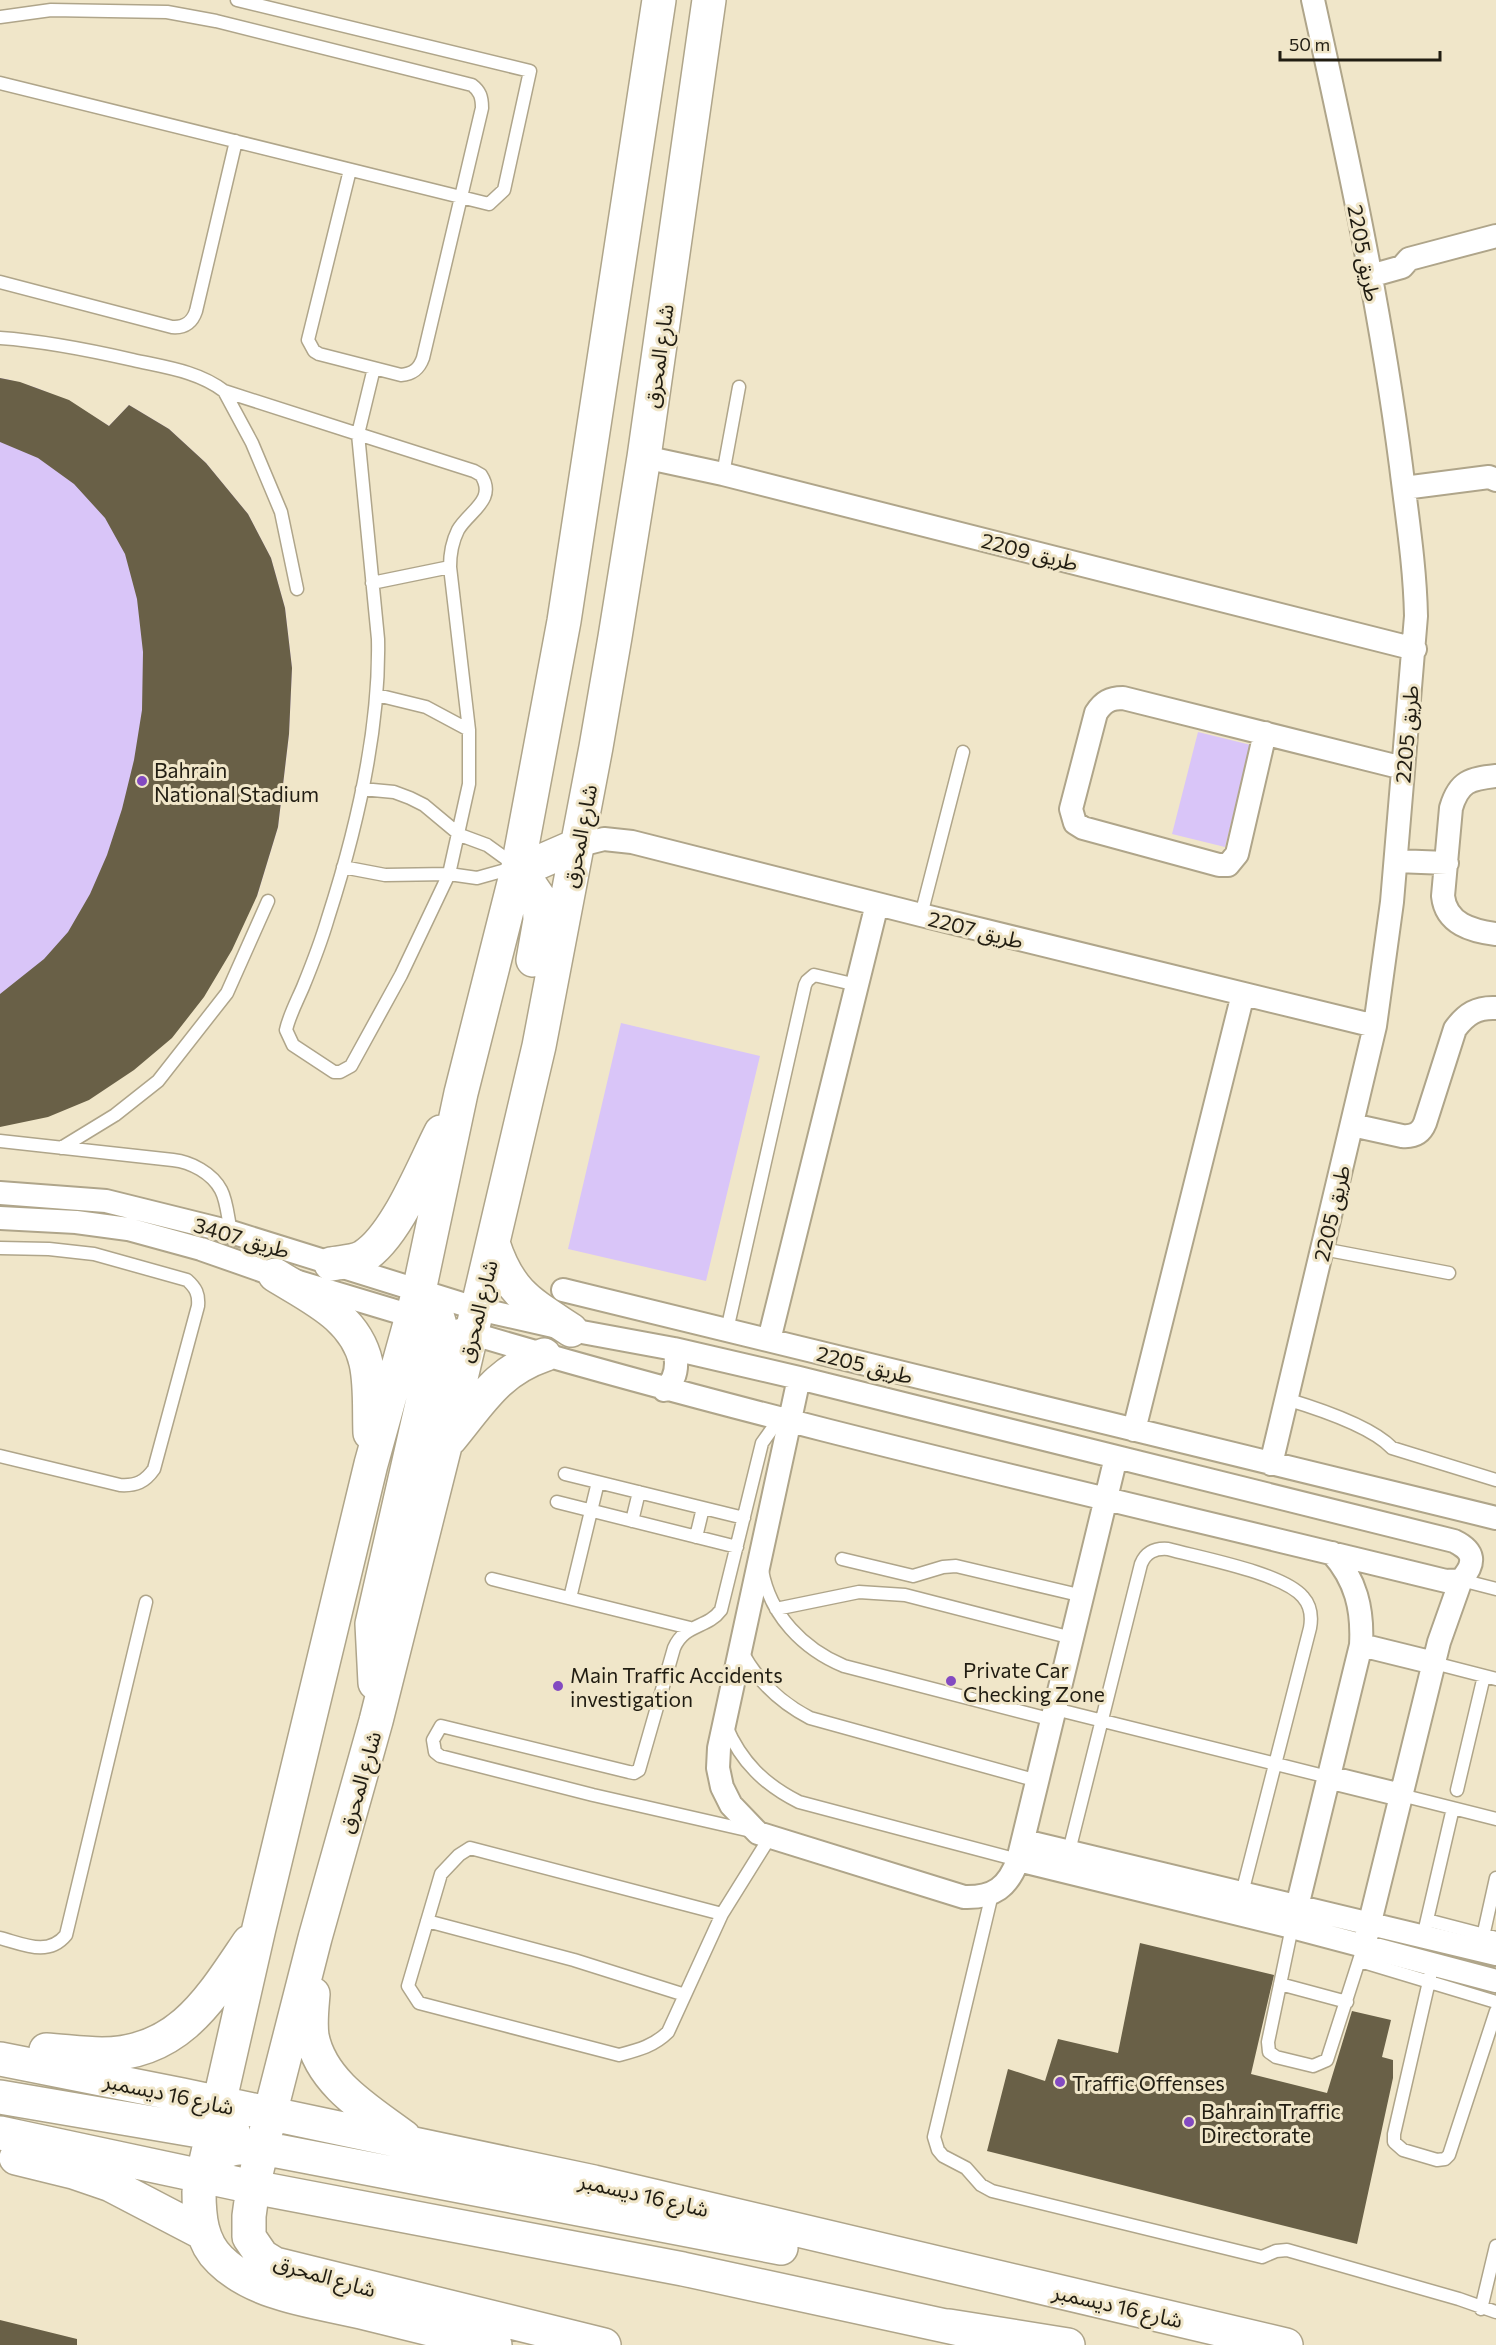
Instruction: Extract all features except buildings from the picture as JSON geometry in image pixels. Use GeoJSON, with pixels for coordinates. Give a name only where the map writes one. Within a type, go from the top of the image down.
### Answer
{"type":"FeatureCollection","features":[{"type":"Feature","properties":{"kind":"main road"},"geometry":{"type":"LineString","coordinates":[[641,0],[652,48]]}},
{"type":"Feature","properties":{"kind":"main road","name":"شارع المحرق"},"geometry":{"type":"LineString","coordinates":[[495,2345],[262,2286],[242,2277],[218,2258],[202,2233],[199,2205],[201,2175],[371,1464],[424,1311],[461,1093],[518,867],[564,621],[659,0]]}},
{"type":"Feature","properties":{"kind":"main road","name":"شارع المحرق"},"geometry":{"type":"LineString","coordinates":[[604,2345],[275,2264],[262,2256],[249,2237],[249,2216],[253,2187],[270,2114],[315,1938],[376,1721],[445,1446],[539,1046],[596,747],[644,457],[709,0]]}},
{"type":"Feature","properties":{"kind":"main road"},"geometry":{"type":"LineString","coordinates":[[539,1046],[526,1013],[540,920],[539,898],[518,867],[537,863],[576,846]]}},
{"type":"Feature","properties":{"kind":"main road"},"geometry":{"type":"LineString","coordinates":[[331,1264],[362,1257],[379,1243],[392,1227],[461,1093]]}},
{"type":"Feature","properties":{"kind":"main road"},"geometry":{"type":"LineString","coordinates":[[493,1243],[504,1273],[516,1291],[571,1330]]}},
{"type":"Feature","properties":{"kind":"main road"},"geometry":{"type":"LineString","coordinates":[[275,1275],[341,1318],[353,1332],[362,1348],[367,1365],[371,1464]]}},
{"type":"Feature","properties":{"kind":"main road"},"geometry":{"type":"LineString","coordinates":[[376,1721],[372,1624],[424,1311]]}},
{"type":"Feature","properties":{"kind":"main road"},"geometry":{"type":"LineString","coordinates":[[445,1446],[486,1394],[511,1369],[544,1355]]}},
{"type":"Feature","properties":{"kind":"main road"},"geometry":{"type":"LineString","coordinates":[[0,2046],[102,2054],[128,2052],[154,2044],[174,2033],[192,2019],[208,2001],[259,1928]]}},
{"type":"Feature","properties":{"kind":"main road"},"geometry":{"type":"LineString","coordinates":[[315,1938],[312,2035],[323,2066],[346,2093],[410,2142]]}},
{"type":"Feature","properties":{"kind":"main road","name":"شارع 16 ديسمبر"},"geometry":{"type":"LineString","coordinates":[[0,2060],[410,2142],[594,2182],[1286,2345]]}},
{"type":"Feature","properties":{"kind":"main road"},"geometry":{"type":"LineString","coordinates":[[0,2097],[212,2133],[229,2133],[270,2114]]}},
{"type":"Feature","properties":{"kind":"main road"},"geometry":{"type":"LineString","coordinates":[[0,2133],[253,2187],[683,2269],[949,2326],[1026,2345]]}},
{"type":"Feature","properties":{"kind":"main road"},"geometry":{"type":"LineString","coordinates":[[201,2175],[214,2159],[230,2148],[262,2148],[846,2260],[885,2262],[912,2257]]}},
{"type":"Feature","properties":{"kind":"main road"},"geometry":{"type":"LineString","coordinates":[[0,2155],[73,2172],[111,2185],[202,2233]]}},
{"type":"Feature","properties":{"kind":"main road"},"geometry":{"type":"LineString","coordinates":[[949,2326],[1068,2345]]}},
{"type":"Feature","properties":{"kind":"street","name":"طريق 2205"},"geometry":{"type":"LineString","coordinates":[[1271,1464],[1375,1026],[1388,941],[1415,649],[1415,583],[1394,408],[1369,269],[1312,0]]}},
{"type":"Feature","properties":{"kind":"street"},"geometry":{"type":"LineString","coordinates":[[1369,269],[1394,254],[1409,259],[1496,236]]}},
{"type":"Feature","properties":{"kind":"street","name":"طريق 2209"},"geometry":{"type":"LineString","coordinates":[[644,457],[723,474],[1415,649]]}},
{"type":"Feature","properties":{"kind":"street"},"geometry":{"type":"LineString","coordinates":[[1404,488],[1494,476]]}},
{"type":"Feature","properties":{"kind":"street"},"geometry":{"type":"LineString","coordinates":[[1265,733],[1237,854],[1228,865],[1219,865],[1083,828],[1073,819],[1071,809],[1096,712],[1107,701],[1123,698],[1265,733],[1403,768]]}},
{"type":"Feature","properties":{"kind":"street"},"geometry":{"type":"LineString","coordinates":[[1496,776],[1479,778],[1461,785],[1454,798],[1451,808],[1443,896],[1444,906],[1450,917],[1463,926],[1496,934]]}},
{"type":"Feature","properties":{"kind":"street","name":"طريق 2207"},"geometry":{"type":"LineString","coordinates":[[576,846],[604,839],[632,842],[1375,1026]]}},
{"type":"Feature","properties":{"kind":"street"},"geometry":{"type":"LineString","coordinates":[[1396,861],[1447,863]]}},
{"type":"Feature","properties":{"kind":"street"},"geometry":{"type":"LineString","coordinates":[[769,1340],[877,904]]}},
{"type":"Feature","properties":{"kind":"street"},"geometry":{"type":"LineString","coordinates":[[1134,1430],[1243,994]]}},
{"type":"Feature","properties":{"kind":"street"},"geometry":{"type":"LineString","coordinates":[[1352,1125],[1409,1137],[1420,1132],[1425,1123],[1455,1029],[1463,1017],[1472,1011],[1487,1007],[1496,1008]]}},
{"type":"Feature","properties":{"kind":"street","name":"طريق 3407"},"geometry":{"type":"LineString","coordinates":[[0,1193],[106,1201],[231,1232],[331,1264],[424,1311],[475,1321]]}},
{"type":"Feature","properties":{"kind":"street","name":"طريق 3407"},"geometry":{"type":"LineString","coordinates":[[0,1218],[76,1222],[128,1229],[201,1249],[275,1275],[475,1321]]}},
{"type":"Feature","properties":{"kind":"street","name":"طريق 2205"},"geometry":{"type":"LineString","coordinates":[[563,1290],[1496,1518]]}},
{"type":"Feature","properties":{"kind":"street"},"geometry":{"type":"LineString","coordinates":[[475,1321],[571,1330],[674,1349],[799,1378],[1454,1541],[1466,1546],[1472,1558],[1470,1571],[1461,1580],[1445,1621],[1364,1943]]}},
{"type":"Feature","properties":{"kind":"street"},"geometry":{"type":"LineString","coordinates":[[475,1321],[544,1355],[664,1390],[1446,1581],[1461,1580]]}},
{"type":"Feature","properties":{"kind":"street"},"geometry":{"type":"LineString","coordinates":[[664,1390],[676,1372],[674,1349]]}},
{"type":"Feature","properties":{"kind":"street"},"geometry":{"type":"LineString","coordinates":[[799,1378],[719,1748],[718,1768],[722,1787],[731,1805],[764,1835],[964,1897],[978,1898],[992,1894],[1004,1886],[1013,1874],[1021,1850],[1116,1457]]}},
{"type":"Feature","properties":{"kind":"street"},"geometry":{"type":"LineString","coordinates":[[1295,1916],[1361,1645],[1361,1613],[1358,1596],[1343,1565],[1332,1553]]}},
{"type":"Feature","properties":{"kind":"street"},"geometry":{"type":"LineString","coordinates":[[1361,1645],[1434,1663]]}},
{"type":"Feature","properties":{"kind":"street"},"geometry":{"type":"LineString","coordinates":[[1328,1777],[1401,1795]]}},
{"type":"Feature","properties":{"kind":"street"},"geometry":{"type":"LineString","coordinates":[[1021,1850],[1295,1916]]}},
{"type":"Feature","properties":{"kind":"street"},"geometry":{"type":"LineString","coordinates":[[1021,1850],[1069,1851],[1152,1882],[1242,1893],[1430,1973],[1496,1981]]}},
{"type":"Feature","properties":{"kind":"street"},"geometry":{"type":"LineString","coordinates":[[1364,1943],[1425,1929],[1489,1944]]}},
{"type":"Feature","properties":{"kind":"lane"},"geometry":{"type":"LineString","coordinates":[[0,83],[489,204],[504,190],[530,71],[237,0]]}},
{"type":"Feature","properties":{"kind":"lane"},"geometry":{"type":"LineString","coordinates":[[0,17],[51,10],[167,12],[216,21],[471,85],[480,94],[482,101],[421,364],[413,372],[407,374],[319,354],[314,351],[308,340],[350,170]]}},
{"type":"Feature","properties":{"kind":"lane"},"geometry":{"type":"LineString","coordinates":[[0,282],[133,318],[178,327],[190,322],[194,317],[236,141]]}},
{"type":"Feature","properties":{"kind":"lane"},"geometry":{"type":"LineString","coordinates":[[0,338],[77,348],[187,372],[224,391],[358,434],[481,475],[485,481],[486,495],[459,529],[452,547],[450,567],[469,730],[469,784],[460,835],[449,874],[406,965],[351,1066],[346,1070],[334,1072],[293,1045],[289,1041],[286,1030],[318,950],[343,867],[362,789],[377,695],[378,639],[358,434],[370,367]]}},
{"type":"Feature","properties":{"kind":"lane"},"geometry":{"type":"LineString","coordinates":[[723,474],[739,387]]}},
{"type":"Feature","properties":{"kind":"lane"},"geometry":{"type":"LineString","coordinates":[[224,391],[252,443],[281,512],[297,589]]}},
{"type":"Feature","properties":{"kind":"lane"},"geometry":{"type":"LineString","coordinates":[[372,583],[450,567]]}},
{"type":"Feature","properties":{"kind":"lane"},"geometry":{"type":"LineString","coordinates":[[377,695],[426,707],[469,730]]}},
{"type":"Feature","properties":{"kind":"lane"},"geometry":{"type":"LineString","coordinates":[[921,915],[963,752]]}},
{"type":"Feature","properties":{"kind":"lane"},"geometry":{"type":"LineString","coordinates":[[362,789],[394,792],[424,805],[460,835],[487,845],[518,867]]}},
{"type":"Feature","properties":{"kind":"lane"},"geometry":{"type":"LineString","coordinates":[[343,867],[385,875],[449,874],[477,878],[518,867]]}},
{"type":"Feature","properties":{"kind":"lane"},"geometry":{"type":"LineString","coordinates":[[61,1148],[115,1115],[158,1081],[226,993],[268,901]]}},
{"type":"Feature","properties":{"kind":"lane"},"geometry":{"type":"LineString","coordinates":[[727,1330],[805,985],[814,975],[857,985]]}},
{"type":"Feature","properties":{"kind":"lane"},"geometry":{"type":"LineString","coordinates":[[0,1141],[182,1161],[191,1164],[207,1174],[221,1189],[231,1232]]}},
{"type":"Feature","properties":{"kind":"lane"},"geometry":{"type":"LineString","coordinates":[[0,1248],[73,1251],[121,1260],[188,1280],[195,1287],[199,1296],[154,1469],[148,1477],[130,1486],[120,1485],[0,1456]]}},
{"type":"Feature","properties":{"kind":"lane"},"geometry":{"type":"LineString","coordinates":[[1323,1249],[1449,1273]]}},
{"type":"Feature","properties":{"kind":"lane"},"geometry":{"type":"LineString","coordinates":[[1286,1399],[1314,1407],[1382,1438],[1392,1448],[1496,1480]]}},
{"type":"Feature","properties":{"kind":"lane"},"geometry":{"type":"LineString","coordinates":[[722,1914],[470,1848],[459,1855],[441,1874],[408,1986],[419,2003],[619,2055],[659,2042],[668,2032],[722,1914],[764,1835],[440,1756],[432,1745],[434,1734],[441,1726],[634,1773],[639,1770],[677,1640],[690,1628],[710,1620],[721,1610],[762,1443],[772,1429],[789,1421]]}},
{"type":"Feature","properties":{"kind":"lane"},"geometry":{"type":"LineString","coordinates":[[565,1474],[744,1518]]}},
{"type":"Feature","properties":{"kind":"lane"},"geometry":{"type":"LineString","coordinates":[[570,1598],[598,1482]]}},
{"type":"Feature","properties":{"kind":"lane"},"geometry":{"type":"LineString","coordinates":[[632,1521],[639,1492]]}},
{"type":"Feature","properties":{"kind":"lane"},"geometry":{"type":"LineString","coordinates":[[557,1502],[737,1547]]}},
{"type":"Feature","properties":{"kind":"lane"},"geometry":{"type":"LineString","coordinates":[[696,1537],[703,1508]]}},
{"type":"Feature","properties":{"kind":"lane"},"geometry":{"type":"LineString","coordinates":[[1069,1851],[1141,1564],[1144,1558],[1154,1550],[1168,1549],[1276,1578],[1295,1590],[1307,1603],[1312,1619],[1242,1893]]}},
{"type":"Feature","properties":{"kind":"lane"},"geometry":{"type":"LineString","coordinates":[[760,1557],[765,1584],[776,1610],[787,1625],[813,1650],[844,1666],[1054,1715],[1101,1721],[1328,1777]]}},
{"type":"Feature","properties":{"kind":"lane"},"geometry":{"type":"LineString","coordinates":[[842,1559],[913,1576],[943,1567],[956,1566],[1083,1596]]}},
{"type":"Feature","properties":{"kind":"lane"},"geometry":{"type":"LineString","coordinates":[[492,1579],[690,1628]]}},
{"type":"Feature","properties":{"kind":"lane"},"geometry":{"type":"LineString","coordinates":[[1461,1580],[1496,1589]]}},
{"type":"Feature","properties":{"kind":"lane"},"geometry":{"type":"LineString","coordinates":[[776,1610],[859,1592],[887,1593],[905,1595],[1072,1638]]}},
{"type":"Feature","properties":{"kind":"lane"},"geometry":{"type":"LineString","coordinates":[[0,1938],[42,1948],[56,1945],[66,1935],[146,1602]]}},
{"type":"Feature","properties":{"kind":"lane"},"geometry":{"type":"LineString","coordinates":[[740,1649],[758,1678],[769,1690],[810,1718],[1038,1781]]}},
{"type":"Feature","properties":{"kind":"lane"},"geometry":{"type":"LineString","coordinates":[[1434,1663],[1490,1677],[1457,1790]]}},
{"type":"Feature","properties":{"kind":"lane"},"geometry":{"type":"LineString","coordinates":[[724,1722],[732,1740],[753,1771],[767,1783],[799,1802],[1021,1850]]}},
{"type":"Feature","properties":{"kind":"lane"},"geometry":{"type":"LineString","coordinates":[[1401,1795],[1496,1819]]}},
{"type":"Feature","properties":{"kind":"lane"},"geometry":{"type":"LineString","coordinates":[[1425,1929],[1453,1808]]}},
{"type":"Feature","properties":{"kind":"lane"},"geometry":{"type":"LineString","coordinates":[[1489,1944],[1496,1878]]}},
{"type":"Feature","properties":{"kind":"lane"},"geometry":{"type":"LineString","coordinates":[[992,1894],[934,2137],[938,2150],[943,2156],[966,2168],[981,2185],[992,2191],[1262,2257],[1276,2251],[1287,2250],[1459,2299],[1481,2309],[1496,2312]]}},
{"type":"Feature","properties":{"kind":"lane"},"geometry":{"type":"LineString","coordinates":[[1295,1916],[1267,2046],[1269,2052],[1276,2057],[1313,2066],[1327,2060],[1364,1943]]}},
{"type":"Feature","properties":{"kind":"lane"},"geometry":{"type":"LineString","coordinates":[[427,1921],[574,1960],[685,1995]]}},
{"type":"Feature","properties":{"kind":"lane"},"geometry":{"type":"LineString","coordinates":[[1496,2001],[1430,1973],[1393,2138],[1399,2149],[1437,2160],[1445,2159],[1449,2155],[1494,2026],[1496,2011]]}},
{"type":"Feature","properties":{"kind":"lane"},"geometry":{"type":"LineString","coordinates":[[1280,1984],[1347,2002]]}},
{"type":"Feature","properties":{"kind":"lane"},"geometry":{"type":"LineString","coordinates":[[1481,2309],[1496,2246]]}},
{"type":"Feature","properties":{"kind":"shaded area","name":"Bahrain National Stadium"},"geometry":{"type":"Polygon","coordinates":[[[0,378],[57,396],[109,426],[129,405],[169,429],[206,463],[248,514],[271,558],[285,608],[292,668],[289,734],[278,827],[257,896],[0,1126],[0,378]]]}},
{"type":"Feature","properties":{"kind":"shaded area"},"geometry":{"type":"Polygon","coordinates":[[[1198,732],[1251,745],[1225,847],[1172,834],[1198,732]]]}},
{"type":"Feature","properties":{"kind":"shaded area"},"geometry":{"type":"Polygon","coordinates":[[[621,1023],[760,1056],[706,1281],[568,1249],[621,1023]]]}},
{"type":"Feature","properties":{"kind":"place","name":"Bahrain National Stadium"},"geometry":{"type":"Point","coordinates":[142,781]}},
{"type":"Feature","properties":{"kind":"place","name":"Private Car Checking Zone"},"geometry":{"type":"Point","coordinates":[951,1681]}},
{"type":"Feature","properties":{"kind":"place","name":"Main Traffic Accidents investigation"},"geometry":{"type":"Point","coordinates":[558,1686]}},
{"type":"Feature","properties":{"kind":"place","name":"Traffic Offenses"},"geometry":{"type":"Point","coordinates":[1060,2082]}},
{"type":"Feature","properties":{"kind":"place","name":"Bahrain Traffic Directorate"},"geometry":{"type":"Point","coordinates":[1189,2122]}}]}
